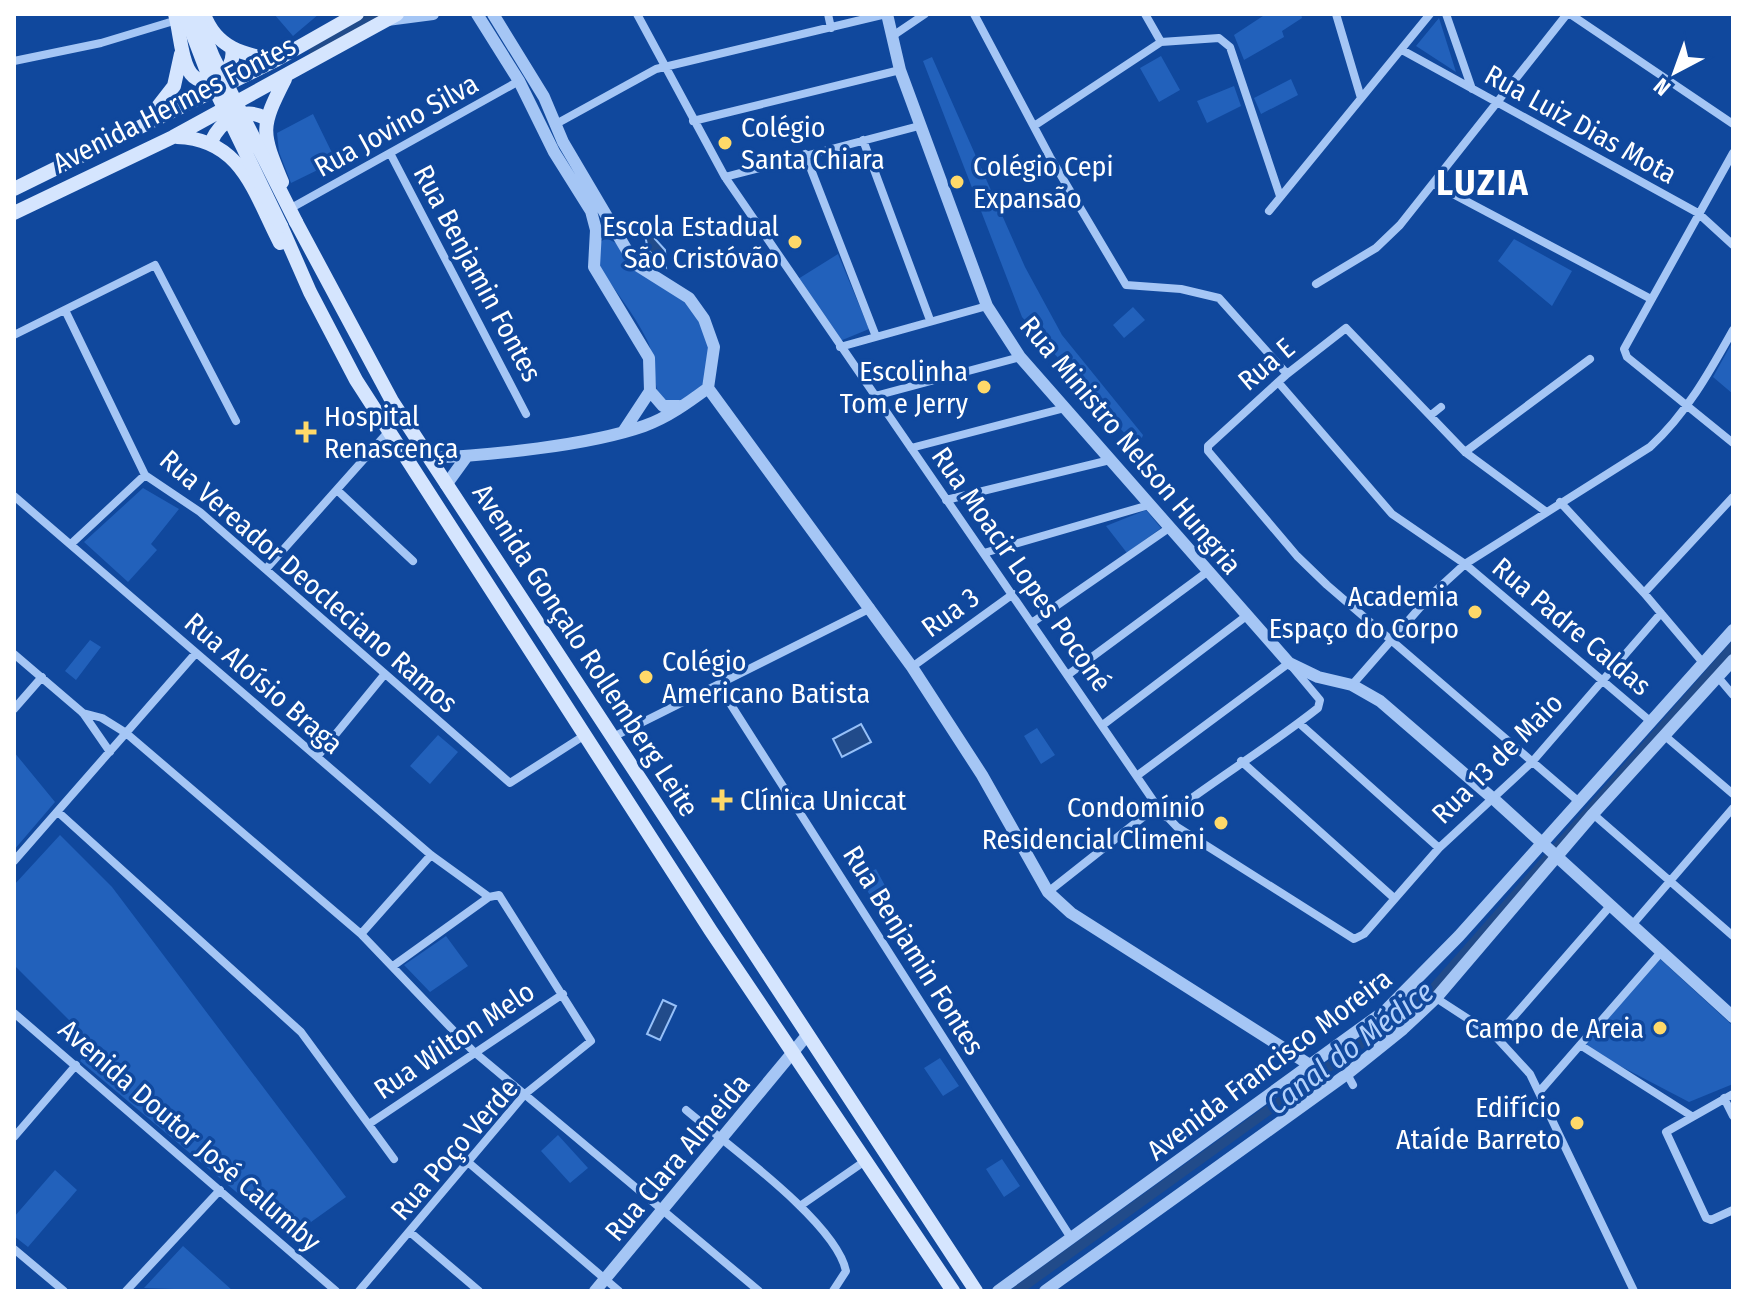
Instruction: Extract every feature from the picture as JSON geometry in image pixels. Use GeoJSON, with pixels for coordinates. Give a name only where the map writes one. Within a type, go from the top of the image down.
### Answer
{"type":"FeatureCollection","features":[{"type":"Feature","properties":{"kind":"main road","name":"Avenida Gonçalo Rollemberg Leite"},"geometry":{"type":"LineString","coordinates":[[196,14],[288,224],[310,292],[356,380],[587,734],[711,931],[796,1053],[953,1291]]}},
{"type":"Feature","properties":{"kind":"main road"},"geometry":{"type":"LineString","coordinates":[[204,14],[212,30],[232,49],[276,60]]}},
{"type":"Feature","properties":{"kind":"main road","name":"Avenida Hermes Fontes"},"geometry":{"type":"LineString","coordinates":[[14,189],[276,60],[357,14]]}},
{"type":"Feature","properties":{"kind":"main road"},"geometry":{"type":"LineString","coordinates":[[179,16],[288,224]]}},
{"type":"Feature","properties":{"kind":"main road"},"geometry":{"type":"LineString","coordinates":[[179,16],[188,69],[199,79],[208,81],[230,67],[232,49]]}},
{"type":"Feature","properties":{"kind":"main road","name":"Avenida Hermes Fontes"},"geometry":{"type":"LineString","coordinates":[[14,213],[285,79],[392,17]]}},
{"type":"Feature","properties":{"kind":"main road"},"geometry":{"type":"LineString","coordinates":[[141,128],[174,86],[181,41]]}},
{"type":"Feature","properties":{"kind":"main road"},"geometry":{"type":"LineString","coordinates":[[285,79],[265,118],[269,150],[316,262]]}},
{"type":"Feature","properties":{"kind":"main road"},"geometry":{"type":"LineString","coordinates":[[211,142],[216,131],[233,117],[252,113],[265,118]]}},
{"type":"Feature","properties":{"kind":"main road"},"geometry":{"type":"LineString","coordinates":[[173,137],[211,142],[238,163],[285,254],[310,292]]}},
{"type":"Feature","properties":{"kind":"main road","name":"Avenida Gonçalo Rollemberg Leite"},"geometry":{"type":"LineString","coordinates":[[288,224],[316,262],[392,401],[446,485],[976,1291]]}},
{"type":"Feature","properties":{"kind":"street"},"geometry":{"type":"LineString","coordinates":[[392,17],[433,14]]}},
{"type":"Feature","properties":{"kind":"street"},"geometry":{"type":"LineString","coordinates":[[477,14],[500,37],[556,124],[618,239],[641,270],[682,292],[696,306],[714,347],[708,388],[912,667],[982,775],[1048,892],[1071,913],[1313,1067]]}},
{"type":"Feature","properties":{"kind":"street"},"geometry":{"type":"LineString","coordinates":[[493,14],[519,81],[554,152],[591,211],[596,230],[594,267],[649,358],[650,391],[623,432]]}},
{"type":"Feature","properties":{"kind":"street","name":"Rua Moacir Lopes Poconé"},"geometry":{"type":"LineString","coordinates":[[638,14],[725,177],[1104,724],[1157,806],[1166,817],[1354,939],[1364,934]]}},
{"type":"Feature","properties":{"kind":"street"},"geometry":{"type":"LineString","coordinates":[[828,14],[831,28]]}},
{"type":"Feature","properties":{"kind":"street"},"geometry":{"type":"LineString","coordinates":[[556,124],[666,66],[886,14]]}},
{"type":"Feature","properties":{"kind":"street","name":"Rua Ministro Nelson Hungria"},"geometry":{"type":"LineString","coordinates":[[886,14],[919,126],[987,306],[1020,357],[1320,700],[1318,708],[1299,723]]}},
{"type":"Feature","properties":{"kind":"street"},"geometry":{"type":"LineString","coordinates":[[894,35],[925,14]]}},
{"type":"Feature","properties":{"kind":"street"},"geometry":{"type":"LineString","coordinates":[[974,14],[1034,126],[1126,285],[1181,289],[1219,298],[1287,374]]}},
{"type":"Feature","properties":{"kind":"street"},"geometry":{"type":"LineString","coordinates":[[1145,14],[1161,42]]}},
{"type":"Feature","properties":{"kind":"street"},"geometry":{"type":"LineString","coordinates":[[1336,14],[1361,98]]}},
{"type":"Feature","properties":{"kind":"street"},"geometry":{"type":"LineString","coordinates":[[1269,211],[1430,14]]}},
{"type":"Feature","properties":{"kind":"street"},"geometry":{"type":"LineString","coordinates":[[1446,14],[1473,90]]}},
{"type":"Feature","properties":{"kind":"street"},"geometry":{"type":"LineString","coordinates":[[1316,284],[1376,248],[1434,184],[1568,14],[1733,124]]}},
{"type":"Feature","properties":{"kind":"street"},"geometry":{"type":"LineString","coordinates":[[14,61],[101,43],[179,16]]}},
{"type":"Feature","properties":{"kind":"street"},"geometry":{"type":"LineString","coordinates":[[1034,126],[1161,42],[1219,38],[1226,40],[1280,196]]}},
{"type":"Feature","properties":{"kind":"street","name":"Rua Luiz Dias Mota"},"geometry":{"type":"LineString","coordinates":[[1402,50],[1698,213],[1733,245]]}},
{"type":"Feature","properties":{"kind":"street"},"geometry":{"type":"LineString","coordinates":[[693,121],[900,70]]}},
{"type":"Feature","properties":{"kind":"street","name":"Rua Jovino Silva"},"geometry":{"type":"LineString","coordinates":[[293,207],[519,81]]}},
{"type":"Feature","properties":{"kind":"street"},"geometry":{"type":"LineString","coordinates":[[725,177],[919,126]]}},
{"type":"Feature","properties":{"kind":"street"},"geometry":{"type":"LineString","coordinates":[[863,140],[930,320]]}},
{"type":"Feature","properties":{"kind":"street","name":"Rua Benjamin Fontes"},"geometry":{"type":"LineString","coordinates":[[390,153],[526,414]]}},
{"type":"Feature","properties":{"kind":"street"},"geometry":{"type":"LineString","coordinates":[[1733,153],[1651,299],[1625,353],[1733,443]]}},
{"type":"Feature","properties":{"kind":"street"},"geometry":{"type":"LineString","coordinates":[[805,154],[875,334]]}},
{"type":"Feature","properties":{"kind":"street"},"geometry":{"type":"LineString","coordinates":[[1434,184],[1651,299]]}},
{"type":"Feature","properties":{"kind":"street"},"geometry":{"type":"LineString","coordinates":[[593,246],[603,237],[618,239]]}},
{"type":"Feature","properties":{"kind":"street"},"geometry":{"type":"LineString","coordinates":[[14,335],[155,265],[236,421]]}},
{"type":"Feature","properties":{"kind":"street"},"geometry":{"type":"LineString","coordinates":[[840,347],[875,334],[987,306]]}},
{"type":"Feature","properties":{"kind":"street","name":"Rua Vereador Deocleciano Ramos"},"geometry":{"type":"LineString","coordinates":[[65,310],[145,475],[200,512],[510,783],[587,734]]}},
{"type":"Feature","properties":{"kind":"street","name":"Rua E"},"geometry":{"type":"LineString","coordinates":[[1392,640],[1297,556],[1208,451],[1213,439],[1342,330],[1351,329],[1431,415]]}},
{"type":"Feature","properties":{"kind":"street"},"geometry":{"type":"LineString","coordinates":[[1352,685],[1430,596],[1465,564],[1650,447],[1688,406],[1730,344],[1733,330]]}},
{"type":"Feature","properties":{"kind":"street"},"geometry":{"type":"LineString","coordinates":[[875,396],[1020,357]]}},
{"type":"Feature","properties":{"kind":"street"},"geometry":{"type":"LineString","coordinates":[[1465,452],[1590,359]]}},
{"type":"Feature","properties":{"kind":"street","name":"Rua Padre Caldas"},"geometry":{"type":"LineString","coordinates":[[1278,382],[1392,514],[1465,564],[1650,721]]}},
{"type":"Feature","properties":{"kind":"street"},"geometry":{"type":"LineString","coordinates":[[429,458],[467,456],[623,432],[646,426],[708,388]]}},
{"type":"Feature","properties":{"kind":"street"},"geometry":{"type":"LineString","coordinates":[[650,391],[663,406],[682,406]]}},
{"type":"Feature","properties":{"kind":"street"},"geometry":{"type":"LineString","coordinates":[[1441,407],[1431,415],[1465,452],[1545,511]]}},
{"type":"Feature","properties":{"kind":"street"},"geometry":{"type":"LineString","coordinates":[[911,448],[1065,408]]}},
{"type":"Feature","properties":{"kind":"street"},"geometry":{"type":"LineString","coordinates":[[266,569],[389,431]]}},
{"type":"Feature","properties":{"kind":"street"},"geometry":{"type":"LineString","coordinates":[[446,485],[467,456]]}},
{"type":"Feature","properties":{"kind":"street"},"geometry":{"type":"LineString","coordinates":[[946,500],[1110,460]]}},
{"type":"Feature","properties":{"kind":"street"},"geometry":{"type":"LineString","coordinates":[[71,544],[145,475]]}},
{"type":"Feature","properties":{"kind":"street"},"geometry":{"type":"LineString","coordinates":[[337,490],[413,561]]}},
{"type":"Feature","properties":{"kind":"street","name":"Rua Aloísio Braga"},"geometry":{"type":"LineString","coordinates":[[14,496],[431,855],[492,896],[502,898],[591,1044]]}},
{"type":"Feature","properties":{"kind":"street"},"geometry":{"type":"LineString","coordinates":[[1644,593],[1733,497]]}},
{"type":"Feature","properties":{"kind":"street"},"geometry":{"type":"LineString","coordinates":[[1560,502],[1704,664]]}},
{"type":"Feature","properties":{"kind":"street"},"geometry":{"type":"LineString","coordinates":[[984,553],[1149,505]]}},
{"type":"Feature","properties":{"kind":"street"},"geometry":{"type":"LineString","coordinates":[[1033,622],[1169,528]]}},
{"type":"Feature","properties":{"kind":"street"},"geometry":{"type":"LineString","coordinates":[[1069,674],[1207,572]]}},
{"type":"Feature","properties":{"kind":"street","name":"Rua 3"},"geometry":{"type":"LineString","coordinates":[[912,667],[1013,594]]}},
{"type":"Feature","properties":{"kind":"street"},"geometry":{"type":"LineString","coordinates":[[613,737],[871,608]]}},
{"type":"Feature","properties":{"kind":"street","name":"Rua 13 de Maio"},"geometry":{"type":"LineString","coordinates":[[1364,934],[1439,848],[1490,797],[1532,762],[1661,613]]}},
{"type":"Feature","properties":{"kind":"street"},"geometry":{"type":"LineString","coordinates":[[1104,724],[1245,617]]}},
{"type":"Feature","properties":{"kind":"street","name":"Avenida Francisco Moreira"},"geometry":{"type":"LineString","coordinates":[[998,1291],[1313,1067],[1413,986],[1733,630]]}},
{"type":"Feature","properties":{"kind":"street"},"geometry":{"type":"LineString","coordinates":[[1392,640],[1578,801]]}},
{"type":"Feature","properties":{"kind":"street"},"geometry":{"type":"LineString","coordinates":[[14,654],[83,713],[110,752]]}},
{"type":"Feature","properties":{"kind":"street"},"geometry":{"type":"LineString","coordinates":[[14,861],[195,654]]}},
{"type":"Feature","properties":{"kind":"street","name":"Avenida Francisco Moreira"},"geometry":{"type":"LineString","coordinates":[[1045,1291],[1350,1079],[1436,998],[1556,856],[1733,660]]}},
{"type":"Feature","properties":{"kind":"street"},"geometry":{"type":"LineString","coordinates":[[1138,775],[1289,663]]}},
{"type":"Feature","properties":{"kind":"street","name":"Rua Ministro Nelson Hungria"},"geometry":{"type":"LineString","coordinates":[[1289,663],[1318,677],[1352,685],[1380,701],[1633,924],[1733,1017]]}},
{"type":"Feature","properties":{"kind":"street"},"geometry":{"type":"LineString","coordinates":[[317,757],[384,675]]}},
{"type":"Feature","properties":{"kind":"street"},"geometry":{"type":"LineString","coordinates":[[1717,676],[1733,695]]}},
{"type":"Feature","properties":{"kind":"street"},"geometry":{"type":"LineString","coordinates":[[14,709],[42,677]]}},
{"type":"Feature","properties":{"kind":"street","name":"Rua Benjamin Fontes"},"geometry":{"type":"LineString","coordinates":[[719,686],[1071,1238]]}},
{"type":"Feature","properties":{"kind":"street"},"geometry":{"type":"LineString","coordinates":[[83,713],[102,718],[126,733],[361,934],[473,1051],[759,1291]]}},
{"type":"Feature","properties":{"kind":"street"},"geometry":{"type":"LineString","coordinates":[[1166,817],[1241,761],[1299,723],[1439,848]]}},
{"type":"Feature","properties":{"kind":"street"},"geometry":{"type":"LineString","coordinates":[[1665,736],[1733,794]]}},
{"type":"Feature","properties":{"kind":"street"},"geometry":{"type":"LineString","coordinates":[[1241,761],[1394,898]]}},
{"type":"Feature","properties":{"kind":"street"},"geometry":{"type":"LineString","coordinates":[[1048,892],[1157,806]]}},
{"type":"Feature","properties":{"kind":"street"},"geometry":{"type":"LineString","coordinates":[[1633,924],[1733,808]]}},
{"type":"Feature","properties":{"kind":"street"},"geometry":{"type":"LineString","coordinates":[[58,812],[301,1032],[394,1159]]}},
{"type":"Feature","properties":{"kind":"street"},"geometry":{"type":"LineString","coordinates":[[1593,814],[1733,936]]}},
{"type":"Feature","properties":{"kind":"street"},"geometry":{"type":"LineString","coordinates":[[361,934],[431,855]]}},
{"type":"Feature","properties":{"kind":"street"},"geometry":{"type":"LineString","coordinates":[[393,966],[492,896]]}},
{"type":"Feature","properties":{"kind":"street"},"geometry":{"type":"LineString","coordinates":[[1496,1037],[1611,905]]}},
{"type":"Feature","properties":{"kind":"street"},"geometry":{"type":"LineString","coordinates":[[1540,1091],[1662,951]]}},
{"type":"Feature","properties":{"kind":"street","name":"Rua Wilton Melo"},"geometry":{"type":"LineString","coordinates":[[369,1124],[473,1051],[563,994]]}},
{"type":"Feature","properties":{"kind":"street"},"geometry":{"type":"LineString","coordinates":[[1436,998],[1496,1037],[1519,1059],[1540,1091],[1634,1291]]}},
{"type":"Feature","properties":{"kind":"street","name":"Avenida Doutor José Calumby"},"geometry":{"type":"LineString","coordinates":[[14,1013],[336,1291]]}},
{"type":"Feature","properties":{"kind":"street","name":"Rua Clara Almeida"},"geometry":{"type":"LineString","coordinates":[[595,1291],[796,1053],[808,1034]]}},
{"type":"Feature","properties":{"kind":"street","name":"Rua Poço Verde"},"geometry":{"type":"LineString","coordinates":[[359,1291],[525,1094],[591,1044]]}},
{"type":"Feature","properties":{"kind":"street"},"geometry":{"type":"LineString","coordinates":[[1580,1045],[1690,1115]]}},
{"type":"Feature","properties":{"kind":"street"},"geometry":{"type":"LineString","coordinates":[[14,1137],[76,1065]]}},
{"type":"Feature","properties":{"kind":"street"},"geometry":{"type":"LineString","coordinates":[[1733,1094],[1668,1128],[1667,1136],[1706,1218],[1711,1220],[1733,1210]]}},
{"type":"Feature","properties":{"kind":"street"},"geometry":{"type":"LineString","coordinates":[[1724,1098],[1733,1116]]}},
{"type":"Feature","properties":{"kind":"street"},"geometry":{"type":"LineString","coordinates":[[686,1110],[800,1206],[830,1238],[846,1271],[833,1291]]}},
{"type":"Feature","properties":{"kind":"street"},"geometry":{"type":"LineString","coordinates":[[800,1206],[865,1161]]}},
{"type":"Feature","properties":{"kind":"street"},"geometry":{"type":"LineString","coordinates":[[469,1163],[619,1291]]}},
{"type":"Feature","properties":{"kind":"street"},"geometry":{"type":"LineString","coordinates":[[126,1291],[220,1190]]}},
{"type":"Feature","properties":{"kind":"street"},"geometry":{"type":"LineString","coordinates":[[411,1233],[479,1291]]}},
{"type":"Feature","properties":{"kind":"street"},"geometry":{"type":"LineString","coordinates":[[14,1249],[64,1291]]}},
{"type":"Feature","properties":{"kind":"shaded area"},"geometry":{"type":"Polygon","coordinates":[[[274,14],[319,14],[293,36],[274,14]]]}},
{"type":"Feature","properties":{"kind":"shaded area"},"geometry":{"type":"Polygon","coordinates":[[[1266,14],[1301,14],[1302,18],[1282,31],[1284,37],[1244,60],[1234,35],[1266,14]]]}},
{"type":"Feature","properties":{"kind":"shaded area"},"geometry":{"type":"Polygon","coordinates":[[[1439,18],[1456,72],[1416,46],[1439,18]]]}},
{"type":"Feature","properties":{"kind":"shaded area"},"geometry":{"type":"Polygon","coordinates":[[[1161,56],[1180,90],[1159,102],[1140,68],[1161,56]]]}},
{"type":"Feature","properties":{"kind":"shaded area"},"geometry":{"type":"Polygon","coordinates":[[[932,57],[1025,267],[1062,335],[1143,435],[1140,443],[1134,444],[1022,317],[923,61],[932,57]]]}},
{"type":"Feature","properties":{"kind":"shaded area"},"geometry":{"type":"Polygon","coordinates":[[[1291,79],[1298,95],[1261,114],[1254,98],[1291,79]]]}},
{"type":"Feature","properties":{"kind":"shaded area"},"geometry":{"type":"Polygon","coordinates":[[[1234,86],[1241,106],[1207,123],[1197,101],[1234,86]]]}},
{"type":"Feature","properties":{"kind":"shaded area"},"geometry":{"type":"Polygon","coordinates":[[[313,114],[336,161],[291,183],[279,152],[277,133],[313,114]]]}},
{"type":"Feature","properties":{"kind":"shaded area"},"geometry":{"type":"Polygon","coordinates":[[[669,220],[673,225],[655,239],[665,250],[666,267],[648,250],[645,235],[669,220]]]}},
{"type":"Feature","properties":{"kind":"shaded area"},"geometry":{"type":"Polygon","coordinates":[[[606,238],[616,243],[634,270],[682,297],[701,323],[713,352],[704,383],[693,396],[682,401],[661,400],[647,340],[595,261],[599,243],[606,238]]]}},
{"type":"Feature","properties":{"kind":"shaded area"},"geometry":{"type":"Polygon","coordinates":[[[1514,239],[1572,271],[1552,306],[1498,261],[1514,239]]]}},
{"type":"Feature","properties":{"kind":"shaded area"},"geometry":{"type":"Polygon","coordinates":[[[838,254],[869,329],[840,341],[798,279],[838,254]]]}},
{"type":"Feature","properties":{"kind":"shaded area"},"geometry":{"type":"Polygon","coordinates":[[[1133,307],[1145,320],[1124,338],[1113,325],[1133,307]]]}},
{"type":"Feature","properties":{"kind":"shaded area"},"geometry":{"type":"Polygon","coordinates":[[[1733,341],[1733,394],[1713,377],[1733,341]]]}},
{"type":"Feature","properties":{"kind":"shaded area"},"geometry":{"type":"Polygon","coordinates":[[[143,488],[179,509],[151,544],[157,550],[128,582],[84,542],[143,488]]]}},
{"type":"Feature","properties":{"kind":"shaded area"},"geometry":{"type":"Polygon","coordinates":[[[1146,510],[1161,528],[1127,553],[1106,526],[1146,510]]]}},
{"type":"Feature","properties":{"kind":"shaded area"},"geometry":{"type":"Polygon","coordinates":[[[90,640],[101,647],[76,680],[65,671],[90,640]]]}},
{"type":"Feature","properties":{"kind":"shaded area"},"geometry":{"type":"Polygon","coordinates":[[[861,724],[871,742],[842,757],[833,739],[861,724]]]}},
{"type":"Feature","properties":{"kind":"shaded area"},"geometry":{"type":"Polygon","coordinates":[[[1037,728],[1055,755],[1041,764],[1024,736],[1037,728]]]}},
{"type":"Feature","properties":{"kind":"shaded area"},"geometry":{"type":"Polygon","coordinates":[[[438,735],[458,752],[430,784],[410,766],[438,735]]]}},
{"type":"Feature","properties":{"kind":"shaded area"},"geometry":{"type":"Polygon","coordinates":[[[14,752],[55,802],[14,850],[14,752]]]}},
{"type":"Feature","properties":{"kind":"shaded area"},"geometry":{"type":"Polygon","coordinates":[[[60,835],[112,887],[346,1197],[290,1237],[80,1061],[92,1043],[14,965],[14,885],[60,835]]]}},
{"type":"Feature","properties":{"kind":"shaded area"},"geometry":{"type":"Polygon","coordinates":[[[876,869],[890,895],[874,903],[860,877],[876,869]]]}},
{"type":"Feature","properties":{"kind":"shaded area"},"geometry":{"type":"Polygon","coordinates":[[[446,936],[468,966],[430,992],[404,965],[446,936]]]}},
{"type":"Feature","properties":{"kind":"shaded area"},"geometry":{"type":"Polygon","coordinates":[[[1660,959],[1733,1026],[1733,1084],[1689,1102],[1580,1045],[1660,959]]]}},
{"type":"Feature","properties":{"kind":"shaded area"},"geometry":{"type":"Polygon","coordinates":[[[663,1000],[676,1006],[660,1040],[647,1034],[663,1000]]]}},
{"type":"Feature","properties":{"kind":"shaded area"},"geometry":{"type":"Polygon","coordinates":[[[940,1058],[959,1086],[943,1096],[924,1068],[940,1058]]]}},
{"type":"Feature","properties":{"kind":"shaded area"},"geometry":{"type":"Polygon","coordinates":[[[558,1135],[588,1168],[570,1183],[541,1151],[558,1135]]]}},
{"type":"Feature","properties":{"kind":"shaded area"},"geometry":{"type":"Polygon","coordinates":[[[1002,1159],[1020,1186],[1004,1197],[986,1169],[1002,1159]]]}},
{"type":"Feature","properties":{"kind":"shaded area"},"geometry":{"type":"Polygon","coordinates":[[[55,1170],[77,1190],[28,1247],[14,1236],[14,1217],[55,1170]]]}},
{"type":"Feature","properties":{"kind":"shaded area"},"geometry":{"type":"Polygon","coordinates":[[[183,1246],[233,1291],[144,1288],[183,1246]]]}},
{"type":"Feature","properties":{"kind":"waterway"},"geometry":{"type":"LineString","coordinates":[[314,52],[377,14]]}},
{"type":"Feature","properties":{"kind":"waterway","name":"Canal do Médice"},"geometry":{"type":"LineString","coordinates":[[1017,1291],[1426,997],[1733,647]]}},
{"type":"Feature","properties":{"kind":"place","name":"Colégio Santa Chiara"},"geometry":{"type":"Point","coordinates":[725,143]}},
{"type":"Feature","properties":{"kind":"place","name":"Colégio Cepi Expansão"},"geometry":{"type":"Point","coordinates":[957,182]}},
{"type":"Feature","properties":{"kind":"place","name":"Escola Estadual São Cristóvão"},"geometry":{"type":"Point","coordinates":[795,242]}},
{"type":"Feature","properties":{"kind":"place","name":"Escolinha Tom e Jerry"},"geometry":{"type":"Point","coordinates":[984,387]}},
{"type":"Feature","properties":{"kind":"place","name":"Hospital Renascença"},"geometry":{"type":"Point","coordinates":[306,432]}},
{"type":"Feature","properties":{"kind":"place","name":"Academia Espaço do Corpo"},"geometry":{"type":"Point","coordinates":[1475,612]}},
{"type":"Feature","properties":{"kind":"place","name":"Colégio Americano Batista"},"geometry":{"type":"Point","coordinates":[646,677]}},
{"type":"Feature","properties":{"kind":"place","name":"Clínica Uniccat"},"geometry":{"type":"Point","coordinates":[722,800]}},
{"type":"Feature","properties":{"kind":"place","name":"Condomínio Residencial Climeni"},"geometry":{"type":"Point","coordinates":[1221,823]}},
{"type":"Feature","properties":{"kind":"place","name":"Campo de Areia"},"geometry":{"type":"Point","coordinates":[1660,1028]}},
{"type":"Feature","properties":{"kind":"place","name":"Edifício Ataíde Barreto"},"geometry":{"type":"Point","coordinates":[1577,1123]}},
{"type":"Feature","properties":{"kind":"district","name":"LUZIA"},"geometry":{"type":"Point","coordinates":[1483,182]}}]}
